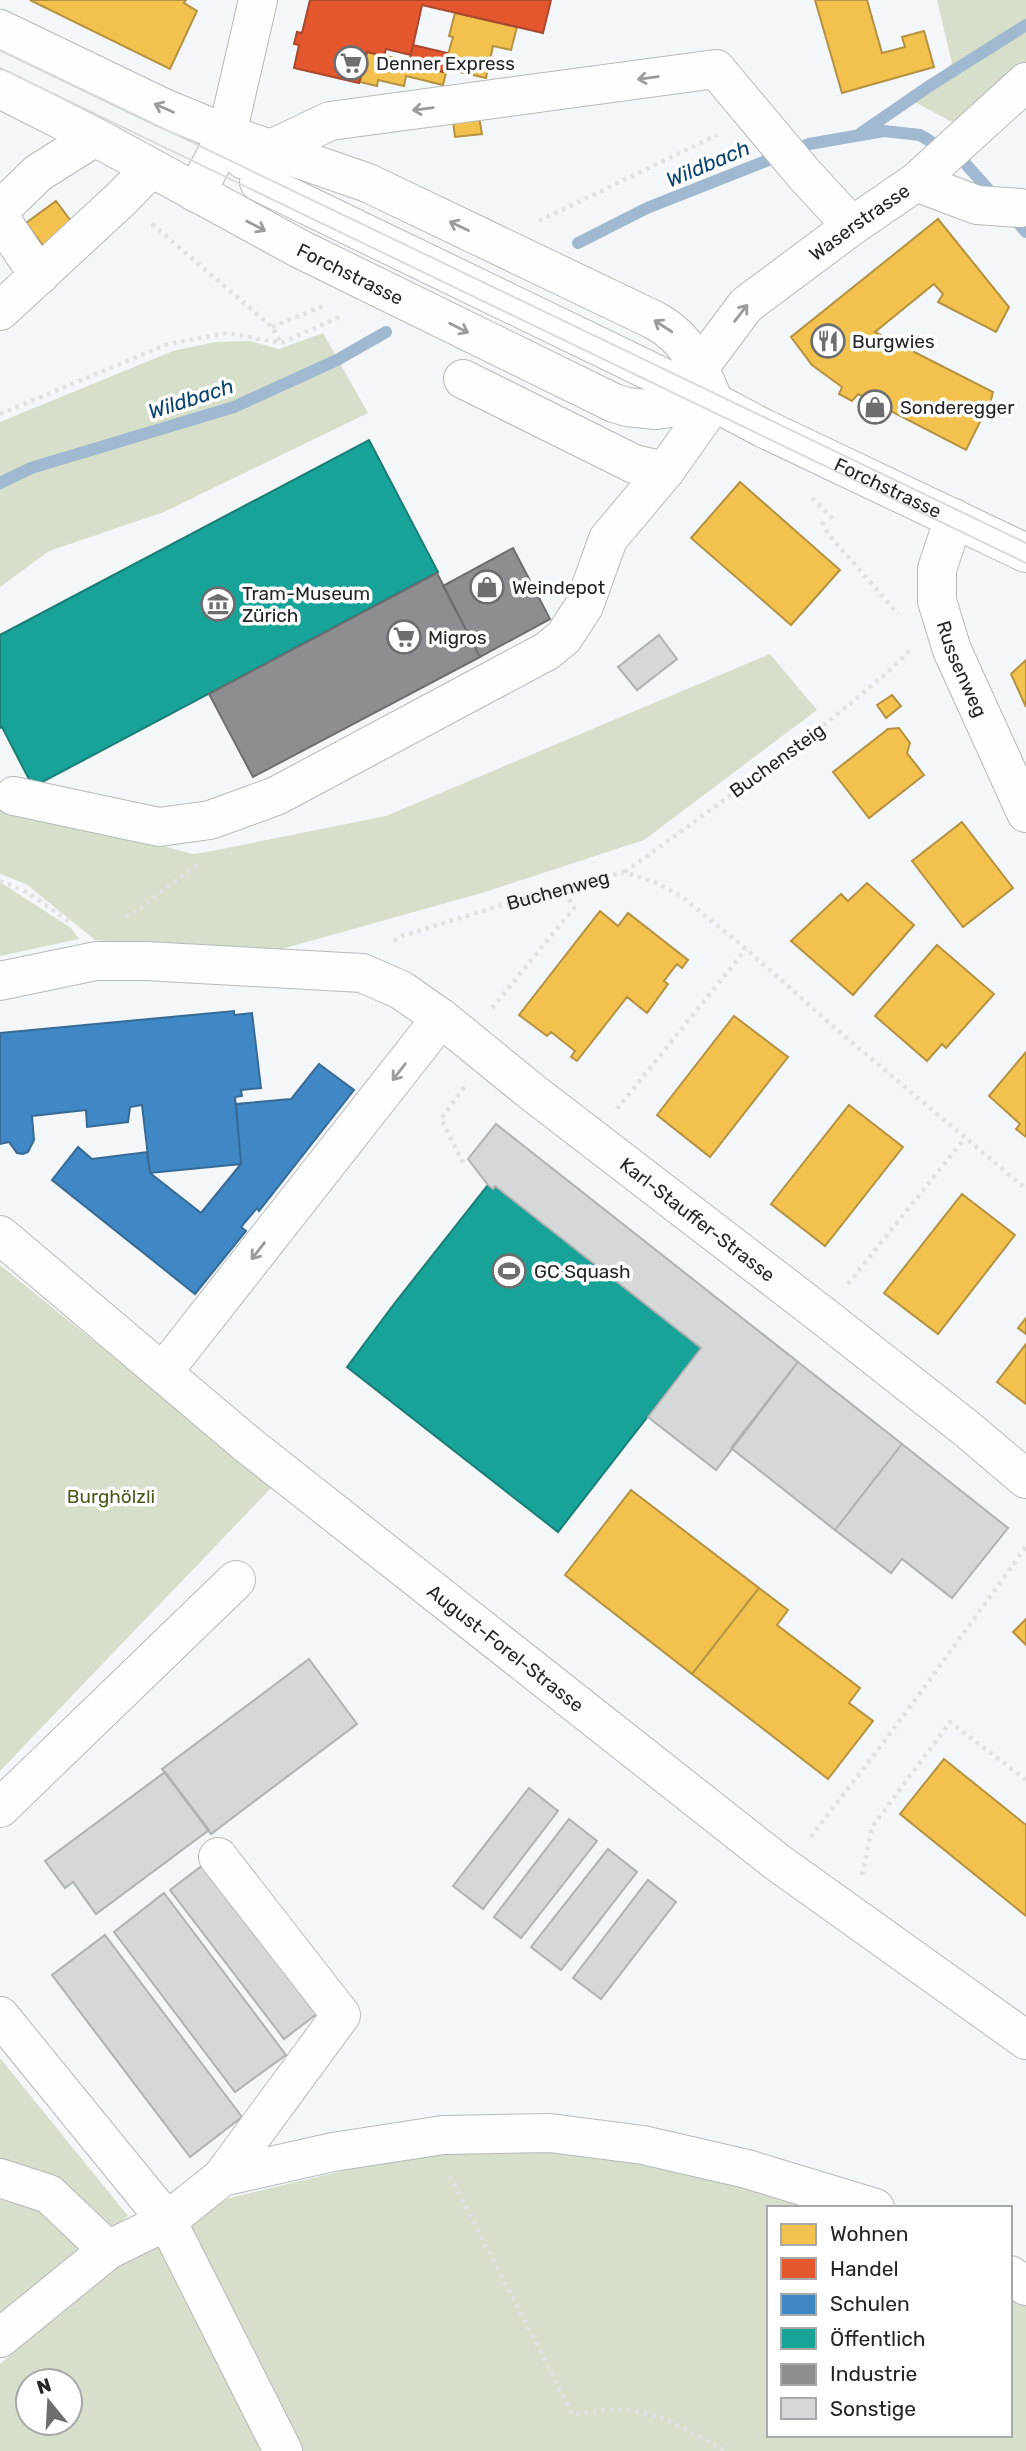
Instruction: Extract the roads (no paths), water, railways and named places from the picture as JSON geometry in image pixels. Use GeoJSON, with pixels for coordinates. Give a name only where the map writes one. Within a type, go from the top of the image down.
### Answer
{"type":"FeatureCollection","features":[{"type":"Feature","properties":{"kind":"street"},"geometry":{"type":"LineString","coordinates":[[196,193],[227,134],[258,0]]}},
{"type":"Feature","properties":{"kind":"street","name":"Forchstrasse"},"geometry":{"type":"LineString","coordinates":[[0,29],[164,108],[227,134],[264,166],[707,385],[775,434],[1026,553]]}},
{"type":"Feature","properties":{"kind":"street"},"geometry":{"type":"LineString","coordinates":[[196,193],[264,166],[330,121],[716,69],[804,174],[852,226]]}},
{"type":"Feature","properties":{"kind":"street","name":"Waserstrasse"},"geometry":{"type":"LineString","coordinates":[[14,796],[159,827],[211,820],[276,796],[547,651],[564,637],[584,606],[608,539],[665,471],[746,305],[925,175],[1026,82]]}},
{"type":"Feature","properties":{"kind":"street","name":"Forchstrasse"},"geometry":{"type":"LineString","coordinates":[[0,89],[95,136],[300,249],[614,403],[656,410],[707,385]]}},
{"type":"Feature","properties":{"kind":"street"},"geometry":{"type":"LineString","coordinates":[[0,209],[38,173],[95,136]]}},
{"type":"Feature","properties":{"kind":"street"},"geometry":{"type":"LineString","coordinates":[[0,311],[122,198],[150,168]]}},
{"type":"Feature","properties":{"kind":"street"},"geometry":{"type":"LineString","coordinates":[[925,175],[977,205],[1020,208]]}},
{"type":"Feature","properties":{"kind":"street"},"geometry":{"type":"LineString","coordinates":[[0,218],[39,276]]}},
{"type":"Feature","properties":{"kind":"street"},"geometry":{"type":"LineString","coordinates":[[463,379],[634,464],[665,471]]}},
{"type":"Feature","properties":{"kind":"street","name":"Russenweg"},"geometry":{"type":"LineString","coordinates":[[954,518],[937,569],[937,601],[952,650],[1026,813]]}},
{"type":"Feature","properties":{"kind":"street","name":"Karl-Stauffer-Strasse"},"geometry":{"type":"LineString","coordinates":[[0,981],[96,961],[362,972],[401,990],[441,1018],[532,1092],[707,1225],[946,1412],[1026,1479]]}},
{"type":"Feature","properties":{"kind":"street"},"geometry":{"type":"LineString","coordinates":[[163,1372],[441,1018]]}},
{"type":"Feature","properties":{"kind":"street","name":"August-Forel-Strasse"},"geometry":{"type":"LineString","coordinates":[[0,1235],[247,1444],[777,1862],[1026,2040]]}},
{"type":"Feature","properties":{"kind":"street"},"geometry":{"type":"LineString","coordinates":[[0,1808],[236,1580]]}},
{"type":"Feature","properties":{"kind":"street"},"geometry":{"type":"LineString","coordinates":[[0,2337],[108,2250],[167,2221],[222,2177],[341,2015],[218,1857]]}},
{"type":"Feature","properties":{"kind":"street"},"geometry":{"type":"LineString","coordinates":[[0,2016],[167,2221],[283,2451]]}},
{"type":"Feature","properties":{"kind":"street"},"geometry":{"type":"LineString","coordinates":[[222,2177],[333,2152],[443,2135],[550,2133],[642,2145],[747,2169],[868,2206]]}},
{"type":"Feature","properties":{"kind":"street"},"geometry":{"type":"LineString","coordinates":[[0,2178],[49,2194],[108,2250]]}},
{"type":"Feature","properties":{"kind":"waterway"},"geometry":{"type":"LineString","coordinates":[[861,133],[1026,25]]}},
{"type":"Feature","properties":{"kind":"waterway","name":"Wildbach"},"geometry":{"type":"LineString","coordinates":[[578,243],[647,208],[809,144],[884,131],[920,135],[963,161],[997,199]]}},
{"type":"Feature","properties":{"kind":"waterway"},"geometry":{"type":"LineString","coordinates":[[1011,215],[1026,232]]}},
{"type":"Feature","properties":{"kind":"waterway","name":"Wildbach"},"geometry":{"type":"LineString","coordinates":[[0,483],[31,468],[234,407],[337,360],[386,332]]}},
{"type":"Feature","properties":{"kind":"tram line"},"geometry":{"type":"LineString","coordinates":[[0,50],[1026,543]]}},
{"type":"Feature","properties":{"kind":"tram line"},"geometry":{"type":"LineString","coordinates":[[0,68],[1026,563]]}},
{"type":"Feature","properties":{"kind":"place","name":"Denner Express"},"geometry":{"type":"Point","coordinates":[351,63]}},
{"type":"Feature","properties":{"kind":"place","name":"Burgwies"},"geometry":{"type":"Point","coordinates":[828,341]}},
{"type":"Feature","properties":{"kind":"place","name":"Sonderegger"},"geometry":{"type":"Point","coordinates":[875,407]}},
{"type":"Feature","properties":{"kind":"place","name":"Weindepot"},"geometry":{"type":"Point","coordinates":[487,587]}},
{"type":"Feature","properties":{"kind":"place","name":"Tram-Museum Zürich"},"geometry":{"type":"Point","coordinates":[218,604]}},
{"type":"Feature","properties":{"kind":"place","name":"Migros"},"geometry":{"type":"Point","coordinates":[404,637]}},
{"type":"Feature","properties":{"kind":"place","name":"GC Squash"},"geometry":{"type":"Point","coordinates":[509,1271]}},
{"type":"Feature","properties":{"kind":"park label","name":"Burghölzli"},"geometry":{"type":"Point","coordinates":[111,1496]}}]}
